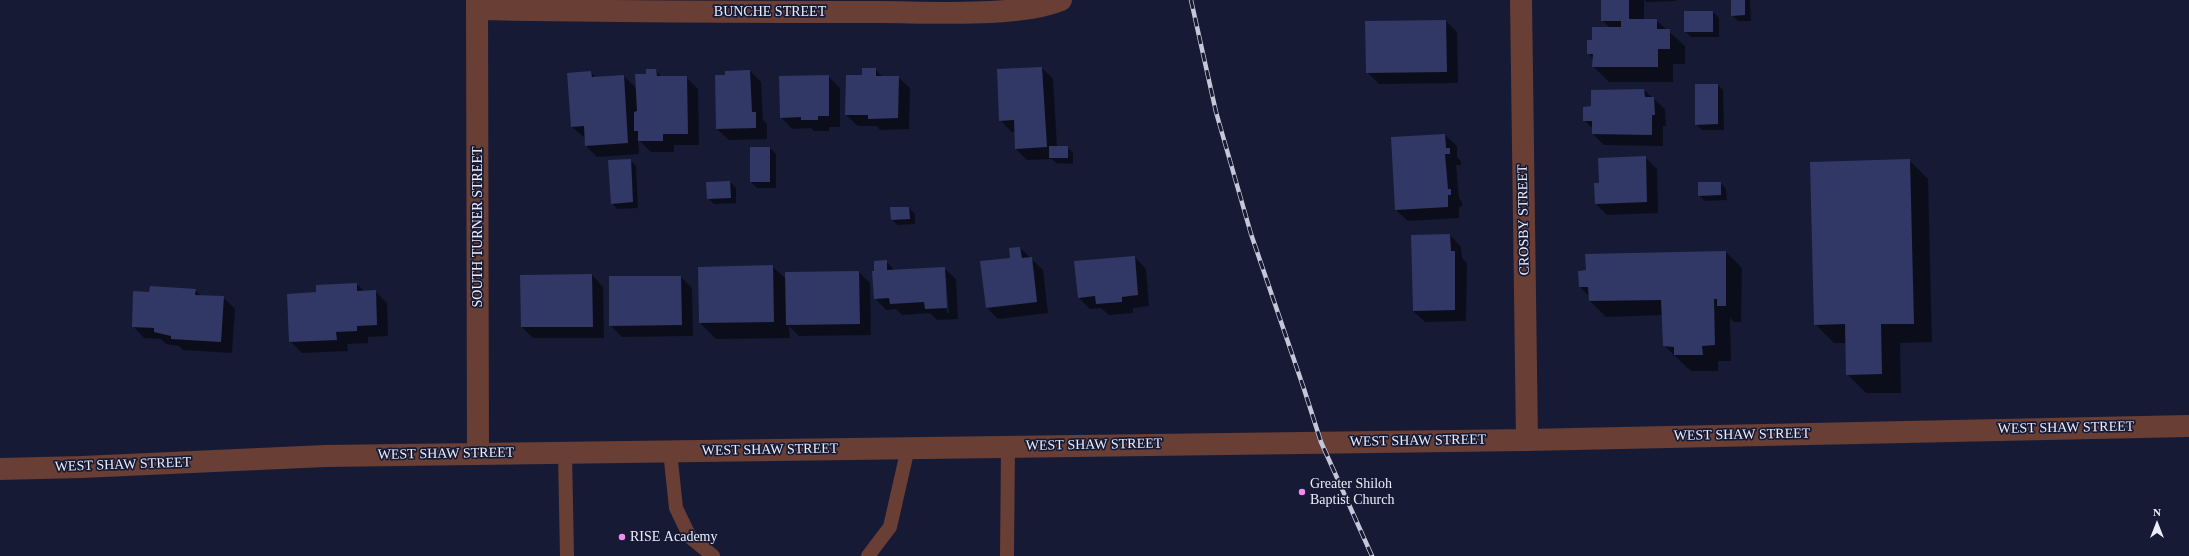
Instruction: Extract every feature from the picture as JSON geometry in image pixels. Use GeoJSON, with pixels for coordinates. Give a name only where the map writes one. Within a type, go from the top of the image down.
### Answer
{"type":"FeatureCollection","features":[{"type":"Feature","properties":{"kind":"street","name":"BUNCHE STREET"},"geometry":{"type":"LineString","coordinates":[[477,5],[641,12],[979,12],[1042,6],[1062,0]]}},
{"type":"Feature","properties":{"kind":"street","name":"CROSBY STREET"},"geometry":{"type":"LineString","coordinates":[[1521,0],[1528,440]]}},
{"type":"Feature","properties":{"kind":"street","name":"SOUTH TURNER STREET"},"geometry":{"type":"LineString","coordinates":[[477,5],[478,454]]}},
{"type":"Feature","properties":{"kind":"street","name":"WEST SHAW STREET"},"geometry":{"type":"LineString","coordinates":[[0,469],[82,467],[326,456],[1528,440],[2189,426]]}},
{"type":"Feature","properties":{"kind":"lane"},"geometry":{"type":"LineString","coordinates":[[1007,556],[1008,446]]}},
{"type":"Feature","properties":{"kind":"lane"},"geometry":{"type":"LineString","coordinates":[[868,556],[890,527],[908,448]]}},
{"type":"Feature","properties":{"kind":"lane"},"geometry":{"type":"LineString","coordinates":[[670,451],[676,508],[690,537],[713,556]]}},
{"type":"Feature","properties":{"kind":"lane"},"geometry":{"type":"LineString","coordinates":[[565,453],[567,556]]}},
{"type":"Feature","properties":{"kind":"building"},"geometry":{"type":"Polygon","coordinates":[[[1601,0],[1629,0],[1629,19],[1657,19],[1657,29],[1670,29],[1670,49],[1658,49],[1658,67],[1592,67],[1593,54],[1587,54],[1587,40],[1592,40],[1592,27],[1621,27],[1621,21],[1601,21],[1601,0]]]}},
{"type":"Feature","properties":{"kind":"building"},"geometry":{"type":"Polygon","coordinates":[[[1731,0],[1745,0],[1745,15],[1731,16],[1731,0]]]}},
{"type":"Feature","properties":{"kind":"building"},"geometry":{"type":"Polygon","coordinates":[[[1684,11],[1713,11],[1713,32],[1684,32],[1684,11]]]}},
{"type":"Feature","properties":{"kind":"building"},"geometry":{"type":"Polygon","coordinates":[[[1446,20],[1447,72],[1366,73],[1365,21],[1446,20]]]}},
{"type":"Feature","properties":{"kind":"building"},"geometry":{"type":"Polygon","coordinates":[[[1042,67],[1047,147],[1015,149],[1014,120],[999,121],[997,69],[1042,67]]]}},
{"type":"Feature","properties":{"kind":"building"},"geometry":{"type":"Polygon","coordinates":[[[862,68],[876,68],[876,76],[899,76],[898,118],[868,119],[868,115],[845,115],[846,75],[862,75],[862,68]]]}},
{"type":"Feature","properties":{"kind":"building"},"geometry":{"type":"Polygon","coordinates":[[[646,69],[656,69],[657,76],[687,76],[688,134],[663,134],[663,141],[638,141],[638,131],[634,131],[634,112],[637,111],[635,74],[646,74],[646,69]]]}},
{"type":"Feature","properties":{"kind":"building"},"geometry":{"type":"Polygon","coordinates":[[[750,70],[752,112],[756,112],[756,128],[716,129],[715,75],[725,75],[725,71],[750,70]]]}},
{"type":"Feature","properties":{"kind":"building"},"geometry":{"type":"Polygon","coordinates":[[[591,71],[592,77],[624,75],[628,143],[585,146],[584,126],[571,127],[567,73],[591,71]]]}},
{"type":"Feature","properties":{"kind":"building"},"geometry":{"type":"Polygon","coordinates":[[[829,75],[829,116],[818,116],[818,120],[801,120],[801,117],[780,118],[779,76],[829,75]]]}},
{"type":"Feature","properties":{"kind":"building"},"geometry":{"type":"Polygon","coordinates":[[[1695,84],[1718,84],[1718,124],[1695,125],[1695,84]]]}},
{"type":"Feature","properties":{"kind":"building"},"geometry":{"type":"Polygon","coordinates":[[[1644,89],[1645,97],[1654,97],[1655,115],[1652,115],[1652,135],[1592,134],[1592,121],[1583,121],[1583,107],[1591,106],[1591,90],[1644,89]]]}},
{"type":"Feature","properties":{"kind":"building"},"geometry":{"type":"Polygon","coordinates":[[[1445,134],[1446,148],[1450,148],[1450,154],[1445,154],[1448,189],[1451,189],[1451,195],[1448,195],[1448,207],[1395,210],[1391,137],[1445,134]]]}},
{"type":"Feature","properties":{"kind":"building"},"geometry":{"type":"Polygon","coordinates":[[[1049,146],[1068,146],[1068,158],[1049,158],[1049,146]]]}},
{"type":"Feature","properties":{"kind":"building"},"geometry":{"type":"Polygon","coordinates":[[[750,147],[770,147],[770,182],[750,182],[750,147]]]}},
{"type":"Feature","properties":{"kind":"building"},"geometry":{"type":"Polygon","coordinates":[[[1646,156],[1647,202],[1595,204],[1594,183],[1599,183],[1598,158],[1646,156]]]}},
{"type":"Feature","properties":{"kind":"building"},"geometry":{"type":"Polygon","coordinates":[[[631,159],[633,202],[611,204],[608,160],[631,159]]]}},
{"type":"Feature","properties":{"kind":"building"},"geometry":{"type":"Polygon","coordinates":[[[1910,159],[1914,324],[1881,324],[1882,374],[1846,375],[1845,324],[1814,325],[1810,162],[1910,159]]]}},
{"type":"Feature","properties":{"kind":"building"},"geometry":{"type":"Polygon","coordinates":[[[730,181],[731,198],[707,199],[706,182],[730,181]]]}},
{"type":"Feature","properties":{"kind":"building"},"geometry":{"type":"Polygon","coordinates":[[[1698,182],[1721,182],[1721,195],[1698,196],[1698,182]]]}},
{"type":"Feature","properties":{"kind":"building"},"geometry":{"type":"Polygon","coordinates":[[[890,207],[909,207],[910,219],[891,220],[890,207]]]}},
{"type":"Feature","properties":{"kind":"building"},"geometry":{"type":"Polygon","coordinates":[[[1450,234],[1451,251],[1455,251],[1455,310],[1413,311],[1411,235],[1450,234]]]}},
{"type":"Feature","properties":{"kind":"building"},"geometry":{"type":"Polygon","coordinates":[[[1020,247],[1022,258],[1032,257],[1037,302],[986,308],[980,261],[1010,258],[1009,248],[1020,247]]]}},
{"type":"Feature","properties":{"kind":"building"},"geometry":{"type":"Polygon","coordinates":[[[1726,251],[1726,306],[1717,306],[1717,299],[1714,299],[1715,345],[1702,346],[1703,355],[1674,355],[1674,347],[1663,346],[1661,300],[1589,301],[1588,287],[1579,287],[1578,271],[1586,270],[1585,254],[1726,251]]]}},
{"type":"Feature","properties":{"kind":"building"},"geometry":{"type":"Polygon","coordinates":[[[1135,256],[1138,295],[1122,297],[1122,302],[1096,304],[1095,296],[1078,298],[1074,261],[1135,256]]]}},
{"type":"Feature","properties":{"kind":"building"},"geometry":{"type":"Polygon","coordinates":[[[887,260],[887,270],[945,267],[947,308],[925,309],[924,302],[890,304],[889,298],[874,299],[872,271],[874,271],[874,261],[887,260]]]}},
{"type":"Feature","properties":{"kind":"building"},"geometry":{"type":"Polygon","coordinates":[[[773,265],[774,322],[699,323],[698,267],[773,265]]]}},
{"type":"Feature","properties":{"kind":"building"},"geometry":{"type":"Polygon","coordinates":[[[859,271],[860,324],[786,325],[785,272],[859,271]]]}},
{"type":"Feature","properties":{"kind":"building"},"geometry":{"type":"Polygon","coordinates":[[[592,274],[593,327],[521,327],[520,275],[592,274]]]}},
{"type":"Feature","properties":{"kind":"building"},"geometry":{"type":"Polygon","coordinates":[[[609,276],[681,276],[682,325],[609,326],[609,276]]]}},
{"type":"Feature","properties":{"kind":"building"},"geometry":{"type":"Polygon","coordinates":[[[357,283],[357,291],[376,290],[377,325],[357,326],[357,331],[336,332],[337,340],[289,342],[287,294],[316,292],[316,285],[357,283]]]}},
{"type":"Feature","properties":{"kind":"building"},"geometry":{"type":"Polygon","coordinates":[[[150,286],[196,289],[195,295],[224,296],[221,342],[171,339],[171,336],[154,332],[154,328],[132,327],[133,291],[149,292],[150,286]]]}},
{"type":"Feature","properties":{"kind":"railway"},"geometry":{"type":"LineString","coordinates":[[1191,0],[1216,112],[1251,234],[1321,442],[1372,556]]}},
{"type":"Feature","properties":{"kind":"place","name":"Greater Shiloh Baptist Church"},"geometry":{"type":"Point","coordinates":[1302,492]}},
{"type":"Feature","properties":{"kind":"place","name":"RISE Academy"},"geometry":{"type":"Point","coordinates":[622,537]}}]}
